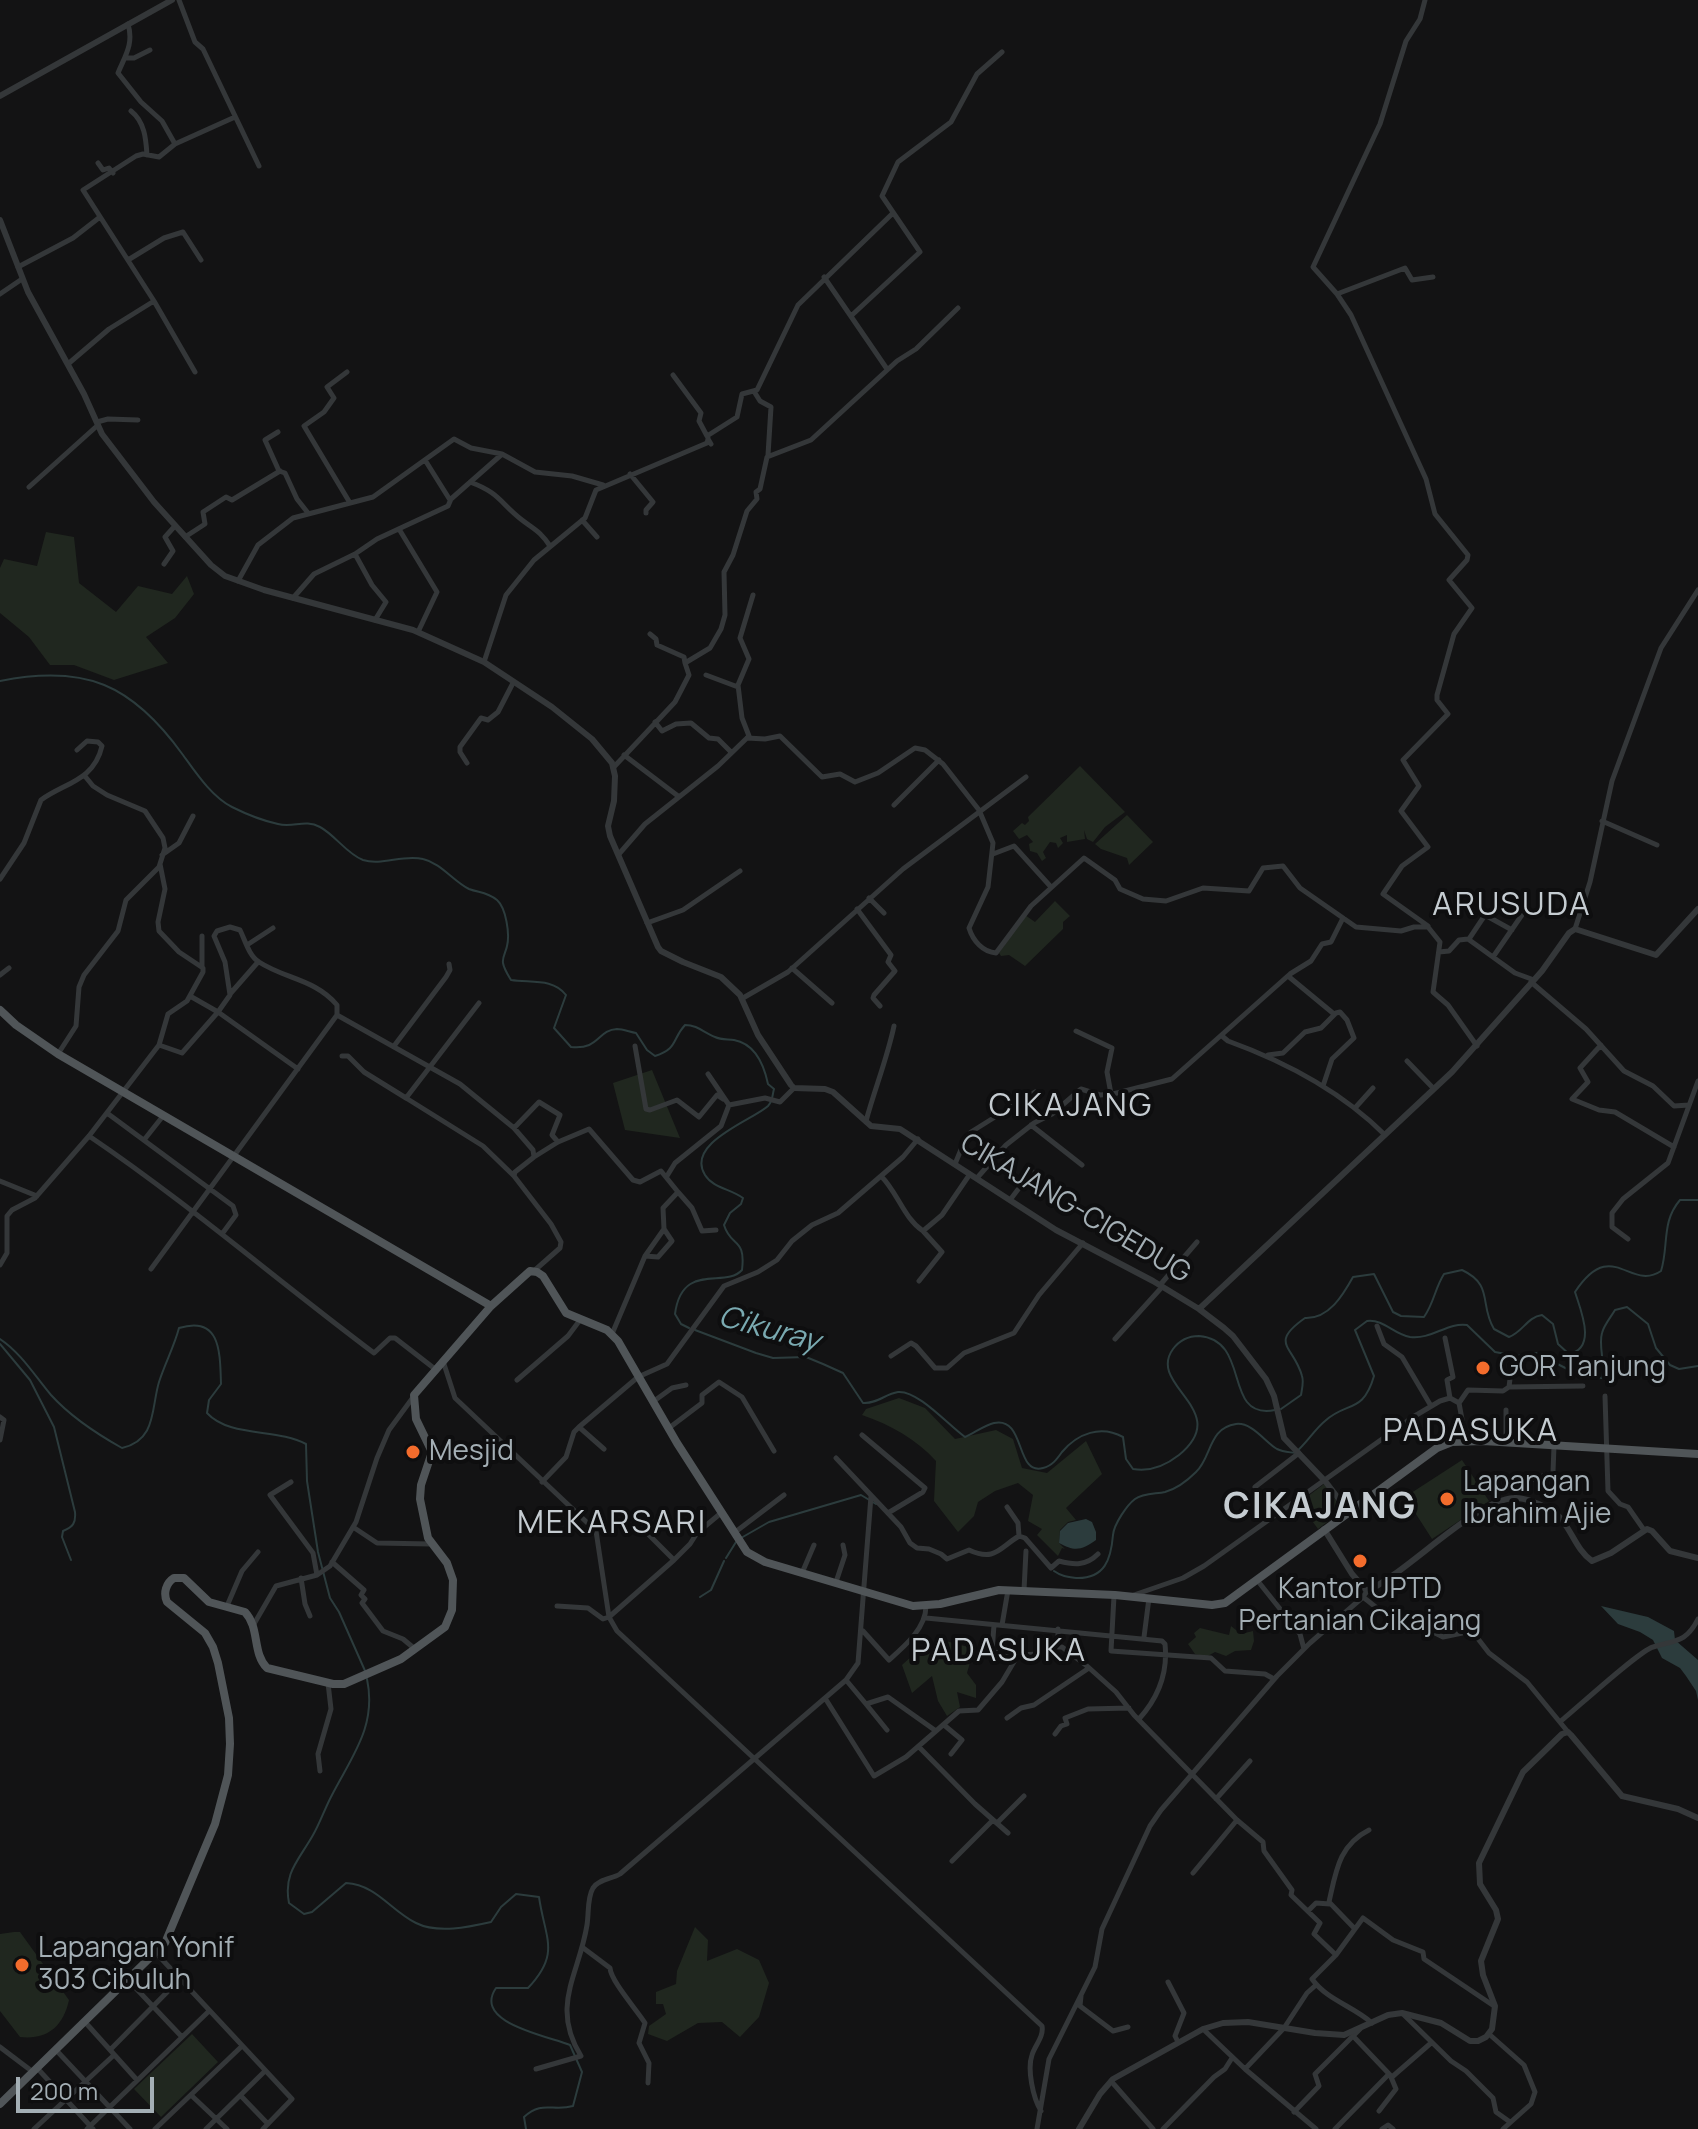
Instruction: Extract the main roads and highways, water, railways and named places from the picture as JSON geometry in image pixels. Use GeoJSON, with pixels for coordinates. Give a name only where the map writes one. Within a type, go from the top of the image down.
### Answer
{"type":"FeatureCollection","features":[{"type":"Feature","properties":{"kind":"main road"},"geometry":{"type":"LineString","coordinates":[[0,1010],[58,1054],[491,1306]]}},
{"type":"Feature","properties":{"kind":"main road"},"geometry":{"type":"LineString","coordinates":[[0,2104],[157,1954],[171,1934],[215,1824],[228,1775],[230,1744],[227,1707],[213,1647],[197,1624],[170,1607],[165,1597],[166,1587],[171,1580],[180,1576],[204,1599],[245,1612],[253,1625],[259,1660],[267,1668],[328,1683],[344,1684],[376,1671],[415,1650],[445,1627],[452,1610],[454,1593],[451,1570],[426,1533],[419,1493],[432,1452],[416,1419],[414,1395],[491,1306],[520,1278],[534,1271],[543,1276],[566,1313],[612,1334],[736,1538],[752,1556],[913,1606],[1008,1590],[1221,1604],[1447,1443],[1466,1441],[1698,1454]]}},
{"type":"Feature","properties":{"kind":"waterway","name":"Cikuray"},"geometry":{"type":"LineString","coordinates":[[0,681],[57,675],[104,685],[145,711],[211,791],[232,807],[278,824],[315,825],[363,860],[378,862],[415,858],[429,861],[469,889],[493,897],[503,909],[506,922],[508,941],[503,961],[506,972],[511,980],[541,982],[555,986],[566,995],[554,1028],[571,1047],[588,1046],[610,1030],[619,1029],[636,1033],[655,1056],[671,1047],[685,1025],[748,1046],[761,1063],[768,1084],[774,1089],[771,1102],[712,1143],[701,1163],[708,1179],[743,1198],[724,1225],[740,1247],[742,1270],[735,1275],[705,1279],[686,1287],[675,1314],[681,1324],[689,1328]]}},
{"type":"Feature","properties":{"kind":"waterway","name":"Cikuray"},"geometry":{"type":"LineString","coordinates":[[1281,1409],[1301,1395],[1303,1386],[1303,1378],[1287,1346],[1288,1334],[1305,1318],[1321,1315],[1328,1310],[1353,1277],[1374,1274],[1393,1312],[1401,1316],[1424,1317],[1444,1274],[1462,1270],[1472,1276],[1482,1289],[1494,1329],[1509,1337],[1542,1315],[1553,1324],[1558,1344],[1569,1354],[1578,1350],[1585,1337],[1575,1292],[1588,1276],[1610,1266],[1650,1276],[1661,1271],[1674,1208],[1680,1200],[1698,1200]]}},
{"type":"Feature","properties":{"kind":"waterway"},"geometry":{"type":"LineString","coordinates":[[1054,1571],[1076,1578],[1100,1571],[1108,1559],[1116,1526],[1128,1506],[1138,1497],[1169,1491],[1189,1478],[1201,1466],[1215,1437],[1227,1427],[1242,1424],[1277,1449],[1295,1453],[1325,1421],[1359,1402],[1370,1388],[1374,1376],[1355,1330],[1367,1321],[1378,1322],[1410,1337],[1467,1325],[1495,1352],[1517,1356],[1536,1353],[1581,1376],[1602,1378],[1603,1330],[1615,1310],[1627,1307],[1648,1324],[1656,1348],[1670,1365],[1679,1369],[1698,1366]]}},
{"type":"Feature","properties":{"kind":"waterway"},"geometry":{"type":"LineString","coordinates":[[0,1339],[67,1410],[122,1448],[141,1438],[151,1422],[159,1382],[179,1328],[193,1325],[210,1332],[218,1349],[221,1384],[209,1400],[207,1413],[228,1426],[306,1444],[307,1481],[318,1552],[330,1598],[366,1673]]}},
{"type":"Feature","properties":{"kind":"waterway","name":"Cikuray"},"geometry":{"type":"LineString","coordinates":[[695,1330],[773,1358],[806,1357],[823,1364],[843,1373],[863,1403],[893,1393],[906,1393],[924,1402],[965,1437],[991,1424],[1004,1423],[1011,1428],[1028,1463],[1034,1468],[1049,1466],[1068,1445],[1098,1431],[1123,1437],[1126,1459],[1133,1469],[1157,1467],[1179,1455],[1193,1439],[1197,1425],[1194,1411],[1170,1375],[1168,1362],[1175,1346],[1191,1337],[1212,1339],[1221,1345],[1232,1363],[1247,1402],[1260,1410],[1275,1410]]}},
{"type":"Feature","properties":{"kind":"waterway"},"geometry":{"type":"LineString","coordinates":[[0,1344],[30,1380],[54,1427],[75,1512],[73,1524],[63,1531],[62,1537],[71,1560]]}},
{"type":"Feature","properties":{"kind":"waterway"},"geometry":{"type":"LineString","coordinates":[[741,1538],[769,1522],[861,1495],[876,1504]]}},
{"type":"Feature","properties":{"kind":"waterway"},"geometry":{"type":"LineString","coordinates":[[726,1558],[736,1542]]}},
{"type":"Feature","properties":{"kind":"waterway"},"geometry":{"type":"LineString","coordinates":[[700,1597],[711,1590],[724,1561]]}},
{"type":"Feature","properties":{"kind":"waterway"},"geometry":{"type":"LineString","coordinates":[[367,1679],[369,1711],[366,1726],[316,1830],[290,1875],[289,1903],[304,1914],[312,1912],[346,1883],[375,1893],[416,1923],[444,1929],[491,1922],[501,1907],[516,1894],[539,1897],[548,1945],[544,1965],[528,1988],[496,1988],[491,2000],[494,2010],[503,2019],[570,2045],[582,2072],[573,2106],[536,2109],[524,2117],[526,2129]]}},
{"type":"Feature","properties":{"kind":"place","name":"GOR Tanjung"},"geometry":{"type":"Point","coordinates":[1483,1368]}},
{"type":"Feature","properties":{"kind":"place","name":"Mesjid"},"geometry":{"type":"Point","coordinates":[413,1452]}},
{"type":"Feature","properties":{"kind":"place","name":"Lapangan Ibrahim Ajie"},"geometry":{"type":"Point","coordinates":[1447,1499]}},
{"type":"Feature","properties":{"kind":"place","name":"Kantor UPTD Pertanian Cikajang"},"geometry":{"type":"Point","coordinates":[1360,1561]}},
{"type":"Feature","properties":{"kind":"place","name":"Lapangan Yonif 303 Cibuluh"},"geometry":{"type":"Point","coordinates":[22,1965]}},
{"type":"Feature","properties":{"kind":"district","name":"ARUSUDA"},"geometry":{"type":"Point","coordinates":[1512,906]}},
{"type":"Feature","properties":{"kind":"district","name":"CIKAJANG"},"geometry":{"type":"Point","coordinates":[1071,1107]}},
{"type":"Feature","properties":{"kind":"district","name":"PADASUKA"},"geometry":{"type":"Point","coordinates":[1471,1432]}},
{"type":"Feature","properties":{"kind":"district","name":"CIKAJANG"},"geometry":{"type":"Point","coordinates":[1320,1508]}},
{"type":"Feature","properties":{"kind":"district","name":"MEKARSARI"},"geometry":{"type":"Point","coordinates":[612,1524]}},
{"type":"Feature","properties":{"kind":"district","name":"PADASUKA"},"geometry":{"type":"Point","coordinates":[999,1652]}}]}
